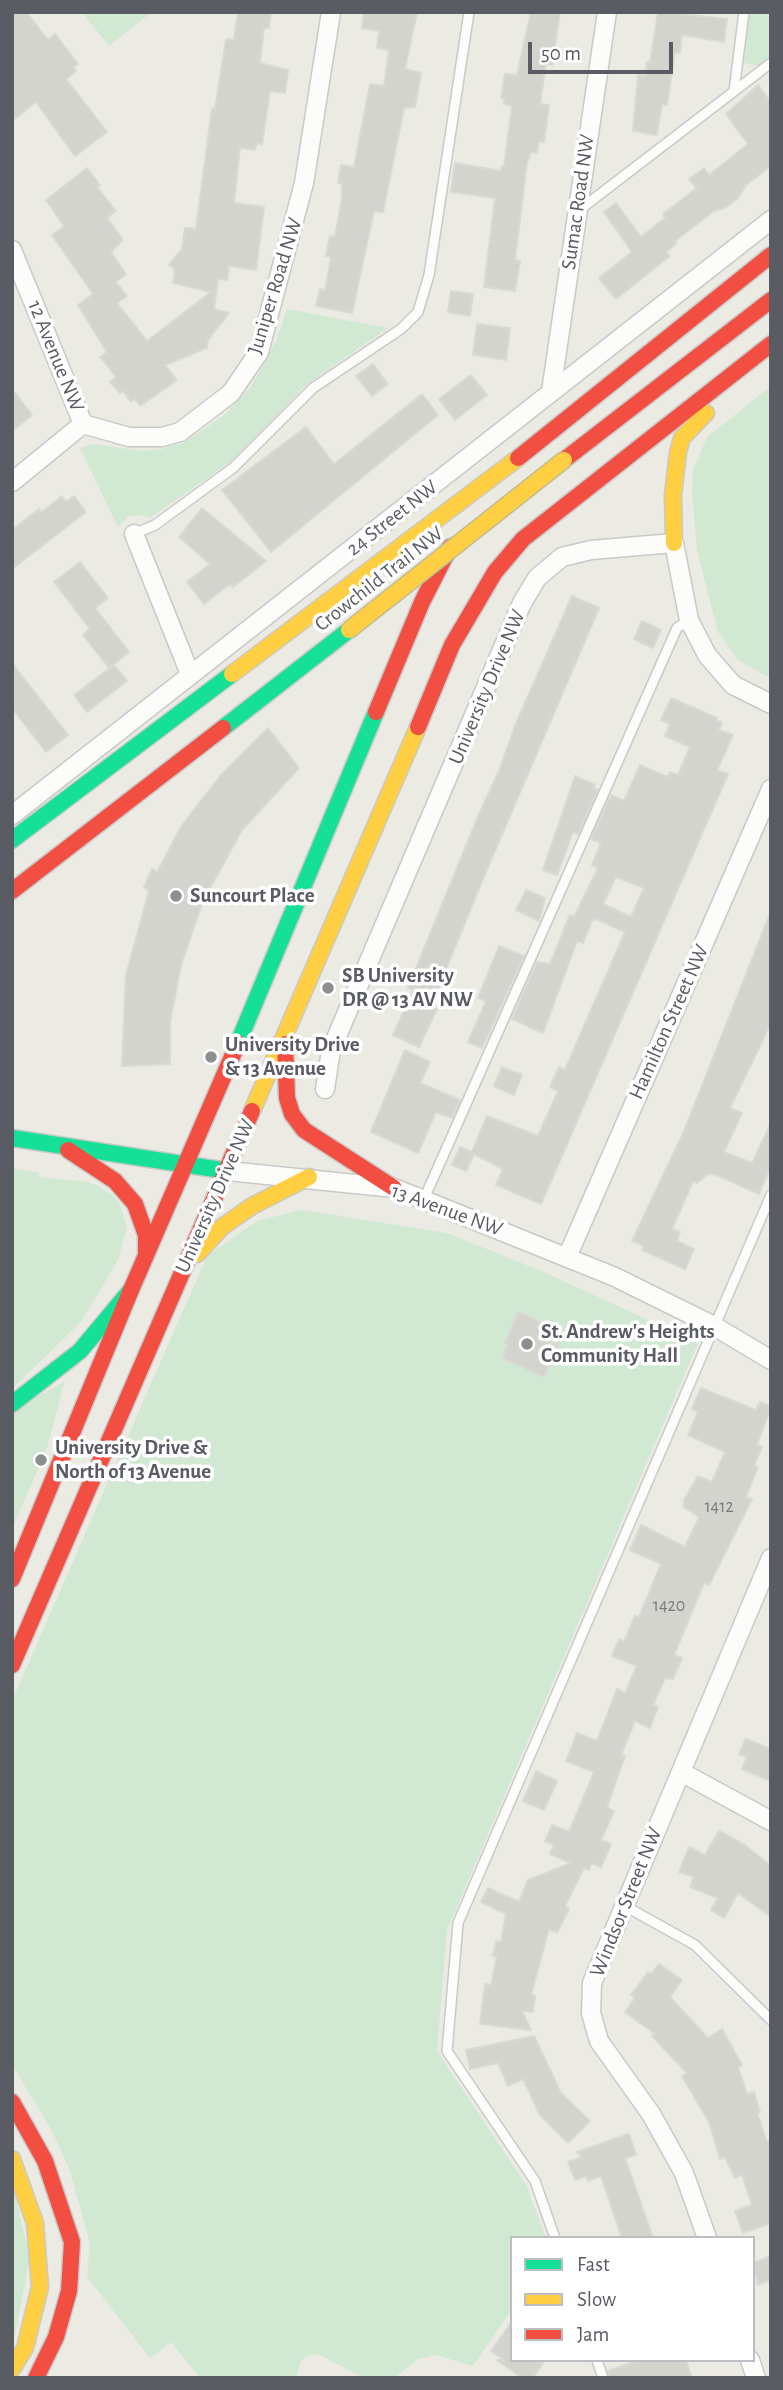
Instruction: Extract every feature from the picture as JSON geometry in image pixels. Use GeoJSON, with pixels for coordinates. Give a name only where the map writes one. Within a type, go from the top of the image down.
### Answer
{"type":"FeatureCollection","features":[{"type":"Feature","properties":{"kind":"main road","name":"Crowchild Trail NW"},"geometry":{"type":"LineString","coordinates":[[12,840],[491,479],[771,255]]}},
{"type":"Feature","properties":{"kind":"main road","name":"Crowchild Trail NW"},"geometry":{"type":"LineString","coordinates":[[12,891],[771,300]]}},
{"type":"Feature","properties":{"kind":"main road","name":"University Drive NW"},"geometry":{"type":"LineString","coordinates":[[12,1665],[180,1273],[228,1171],[285,1031],[452,645],[495,572],[523,539],[771,344]]}},
{"type":"Feature","properties":{"kind":"main road"},"geometry":{"type":"LineString","coordinates":[[674,543],[674,475],[682,438],[771,357]]}},
{"type":"Feature","properties":{"kind":"main road","name":"University Drive NW"},"geometry":{"type":"LineString","coordinates":[[12,1579],[131,1290],[187,1165],[422,602],[467,513],[491,479]]}},
{"type":"Feature","properties":{"kind":"main road"},"geometry":{"type":"LineString","coordinates":[[285,1031],[287,1098],[292,1114],[304,1130],[394,1188]]}},
{"type":"Feature","properties":{"kind":"main road","name":"13 Avenue NW"},"geometry":{"type":"LineString","coordinates":[[12,1138],[228,1171]]}},
{"type":"Feature","properties":{"kind":"main road"},"geometry":{"type":"LineString","coordinates":[[61,1145],[115,1181],[135,1204],[146,1235],[146,1256]]}},
{"type":"Feature","properties":{"kind":"main road"},"geometry":{"type":"LineString","coordinates":[[180,1273],[222,1227],[252,1206],[309,1177]]}},
{"type":"Feature","properties":{"kind":"main road"},"geometry":{"type":"LineString","coordinates":[[12,1404],[80,1351],[131,1290]]}},
{"type":"Feature","properties":{"kind":"main road"},"geometry":{"type":"LineString","coordinates":[[12,2102],[45,2161],[72,2242],[69,2291],[56,2337],[36,2378]]}},
{"type":"Feature","properties":{"kind":"main road"},"geometry":{"type":"LineString","coordinates":[[12,2160],[25,2188],[35,2222],[40,2287],[24,2348],[12,2370]]}},
{"type":"Feature","properties":{"kind":"street","name":"Juniper Road NW"},"geometry":{"type":"LineString","coordinates":[[83,424],[129,437],[162,437],[180,432],[231,393],[260,352],[304,183],[331,12]]}},
{"type":"Feature","properties":{"kind":"street","name":"Sumac Road NW"},"geometry":{"type":"LineString","coordinates":[[551,392],[607,12]]}},
{"type":"Feature","properties":{"kind":"street","name":"24 Street NW"},"geometry":{"type":"LineString","coordinates":[[15,807],[293,597],[771,220]]}},
{"type":"Feature","properties":{"kind":"street","name":"12 Avenue NW"},"geometry":{"type":"LineString","coordinates":[[12,250],[83,424]]}},
{"type":"Feature","properties":{"kind":"street"},"geometry":{"type":"LineString","coordinates":[[12,482],[83,424]]}},
{"type":"Feature","properties":{"kind":"street"},"geometry":{"type":"LineString","coordinates":[[134,534],[190,674]]}},
{"type":"Feature","properties":{"kind":"street"},"geometry":{"type":"LineString","coordinates":[[674,543],[689,620],[702,647],[733,685],[771,704]]}},
{"type":"Feature","properties":{"kind":"street","name":"University Drive NW"},"geometry":{"type":"LineString","coordinates":[[325,1089],[331,1051],[522,603],[537,578],[562,557],[591,550],[674,543]]}},
{"type":"Feature","properties":{"kind":"street","name":"Hamilton Street NW"},"geometry":{"type":"LineString","coordinates":[[568,1255],[771,789]]}},
{"type":"Feature","properties":{"kind":"street","name":"13 Avenue NW"},"geometry":{"type":"LineString","coordinates":[[228,1171],[309,1177],[342,1184],[394,1188],[568,1255],[714,1326],[771,1360]]}},
{"type":"Feature","properties":{"kind":"street","name":"Windsor Street NW"},"geometry":{"type":"LineString","coordinates":[[706,2236],[684,2173],[651,2114],[606,2054],[594,2027],[592,1983],[771,1558]]}},
{"type":"Feature","properties":{"kind":"street"},"geometry":{"type":"LineString","coordinates":[[681,1772],[771,1821]]}},
{"type":"Feature","properties":{"kind":"lane"},"geometry":{"type":"LineString","coordinates":[[134,534],[155,525],[233,468],[313,388],[401,329],[418,312],[429,275],[469,12]]}},
{"type":"Feature","properties":{"kind":"lane"},"geometry":{"type":"LineString","coordinates":[[734,91],[744,12]]}},
{"type":"Feature","properties":{"kind":"lane"},"geometry":{"type":"LineString","coordinates":[[576,213],[771,63]]}},
{"type":"Feature","properties":{"kind":"lane"},"geometry":{"type":"LineString","coordinates":[[424,1199],[677,628],[689,620]]}},
{"type":"Feature","properties":{"kind":"lane"},"geometry":{"type":"LineString","coordinates":[[554,2236],[535,2181],[447,2051],[458,1923],[771,1195]]}},
{"type":"Feature","properties":{"kind":"lane"},"geometry":{"type":"LineString","coordinates":[[623,1905],[695,1945],[771,2020]]}},
{"type":"Feature","properties":{"kind":"green space"},"geometry":{"type":"Polygon","coordinates":[[[82,12],[152,12],[109,46],[82,12]]]}},
{"type":"Feature","properties":{"kind":"green space"},"geometry":{"type":"Polygon","coordinates":[[[750,12],[771,12],[771,56],[759,66],[744,63],[750,12]]]}},
{"type":"Feature","properties":{"kind":"green space"},"geometry":{"type":"Polygon","coordinates":[[[287,309],[388,328],[307,384],[229,463],[150,518],[141,515],[128,516],[118,527],[80,448],[93,444],[143,451],[161,449],[183,443],[201,431],[224,415],[250,388],[276,342],[287,309]]]}},
{"type":"Feature","properties":{"kind":"green space"},"geometry":{"type":"Polygon","coordinates":[[[771,386],[771,679],[738,660],[718,632],[697,550],[692,494],[693,470],[707,437],[771,386]]]}},
{"type":"Feature","properties":{"kind":"green space"},"geometry":{"type":"Polygon","coordinates":[[[12,1168],[39,1173],[39,1177],[88,1182],[100,1187],[120,1205],[127,1228],[118,1260],[81,1322],[12,1389],[12,1168]]]}},
{"type":"Feature","properties":{"kind":"green space"},"geometry":{"type":"Polygon","coordinates":[[[301,1210],[447,1233],[544,1272],[698,1343],[447,1930],[437,2051],[526,2185],[545,2236],[510,2236],[510,2312],[473,2366],[436,2355],[418,2359],[394,2378],[364,2378],[318,2354],[308,2355],[301,2361],[296,2378],[200,2378],[171,2342],[150,2358],[87,2277],[90,2244],[70,2171],[52,2131],[12,2065],[12,1701],[207,1256],[257,1221],[301,1210]]]}},
{"type":"Feature","properties":{"kind":"green space"},"geometry":{"type":"Polygon","coordinates":[[[65,1381],[47,1448],[12,1529],[12,1411],[65,1381]]]}},
{"type":"Feature","properties":{"kind":"green space"},"geometry":{"type":"Polygon","coordinates":[[[12,2182],[30,2258],[12,2350],[12,2182]]]}},
{"type":"Feature","properties":{"kind":"building"},"geometry":{"type":"Polygon","coordinates":[[[12,12],[26,12],[48,40],[55,34],[78,64],[73,67],[76,71],[66,79],[107,132],[75,156],[36,102],[12,121],[12,12]]]}},
{"type":"Feature","properties":{"kind":"building"},"geometry":{"type":"Polygon","coordinates":[[[238,12],[271,12],[269,28],[264,28],[260,63],[288,70],[285,93],[270,91],[262,144],[257,143],[255,150],[240,148],[234,203],[264,207],[256,270],[229,266],[227,280],[218,279],[214,309],[229,313],[208,340],[207,348],[165,365],[177,380],[140,406],[135,399],[131,402],[123,391],[120,393],[110,382],[116,377],[100,357],[107,352],[78,305],[93,294],[52,235],[64,226],[46,200],[87,168],[100,185],[97,187],[116,211],[107,218],[123,240],[111,252],[126,274],[116,282],[127,296],[117,303],[147,341],[211,292],[173,283],[175,269],[169,265],[182,249],[185,228],[196,229],[212,108],[215,109],[226,39],[234,39],[238,12]]]}},
{"type":"Feature","properties":{"kind":"building"},"geometry":{"type":"Polygon","coordinates":[[[364,12],[417,12],[405,69],[421,73],[415,107],[404,108],[383,212],[374,211],[352,313],[316,306],[320,289],[325,290],[331,257],[326,256],[330,236],[335,237],[342,198],[342,184],[338,183],[341,165],[354,167],[370,84],[384,86],[389,50],[377,48],[379,31],[362,28],[364,12]]]}},
{"type":"Feature","properties":{"kind":"building"},"geometry":{"type":"Polygon","coordinates":[[[531,12],[560,12],[552,65],[546,64],[540,104],[549,105],[544,142],[539,141],[537,153],[531,152],[527,163],[515,260],[520,261],[515,291],[484,287],[495,198],[451,192],[455,163],[501,171],[504,166],[512,106],[504,104],[504,98],[501,98],[505,74],[517,75],[531,12]]]}},
{"type":"Feature","properties":{"kind":"building"},"geometry":{"type":"Polygon","coordinates":[[[658,12],[727,19],[724,42],[682,35],[680,53],[675,52],[667,105],[662,104],[657,135],[633,131],[638,75],[645,76],[647,62],[650,63],[658,12]]]}},
{"type":"Feature","properties":{"kind":"building"},"geometry":{"type":"Polygon","coordinates":[[[758,85],[771,102],[771,166],[746,185],[739,197],[725,208],[714,211],[675,241],[676,244],[666,252],[670,256],[616,299],[599,278],[632,252],[604,212],[616,203],[641,237],[665,218],[663,214],[697,188],[689,179],[704,168],[709,175],[748,144],[726,114],[758,85]]]}},
{"type":"Feature","properties":{"kind":"building"},"geometry":{"type":"Polygon","coordinates":[[[451,291],[473,294],[470,316],[448,312],[451,291]]]}},
{"type":"Feature","properties":{"kind":"building"},"geometry":{"type":"Polygon","coordinates":[[[477,324],[510,328],[506,360],[473,355],[477,324]]]}},
{"type":"Feature","properties":{"kind":"building"},"geometry":{"type":"Polygon","coordinates":[[[373,364],[388,384],[372,396],[356,376],[373,364]]]}},
{"type":"Feature","properties":{"kind":"building"},"geometry":{"type":"Polygon","coordinates":[[[471,375],[487,395],[455,420],[439,399],[471,375]]]}},
{"type":"Feature","properties":{"kind":"building"},"geometry":{"type":"Polygon","coordinates":[[[12,389],[32,415],[12,431],[12,389]]]}},
{"type":"Feature","properties":{"kind":"building"},"geometry":{"type":"Polygon","coordinates":[[[422,394],[438,415],[271,552],[222,490],[306,427],[334,464],[422,394]]]}},
{"type":"Feature","properties":{"kind":"building"},"geometry":{"type":"Polygon","coordinates":[[[62,496],[66,502],[74,496],[86,512],[12,569],[12,530],[39,509],[42,512],[62,496]]]}},
{"type":"Feature","properties":{"kind":"building"},"geometry":{"type":"Polygon","coordinates":[[[202,508],[266,561],[233,587],[230,584],[204,604],[187,582],[210,564],[179,537],[202,508]]]}},
{"type":"Feature","properties":{"kind":"building"},"geometry":{"type":"Polygon","coordinates":[[[80,562],[108,598],[95,608],[129,652],[109,668],[83,635],[90,629],[54,582],[80,562]]]}},
{"type":"Feature","properties":{"kind":"building"},"geometry":{"type":"Polygon","coordinates":[[[572,596],[599,608],[485,874],[431,1006],[437,1009],[419,1047],[393,1035],[413,990],[408,988],[499,771],[515,726],[572,596]]]}},
{"type":"Feature","properties":{"kind":"building"},"geometry":{"type":"Polygon","coordinates":[[[642,621],[661,630],[653,648],[634,639],[642,621]]]}},
{"type":"Feature","properties":{"kind":"building"},"geometry":{"type":"Polygon","coordinates":[[[12,663],[68,735],[46,752],[12,708],[12,663]]]}},
{"type":"Feature","properties":{"kind":"building"},"geometry":{"type":"Polygon","coordinates":[[[114,665],[127,681],[87,712],[74,695],[114,665]]]}},
{"type":"Feature","properties":{"kind":"building"},"geometry":{"type":"Polygon","coordinates":[[[671,698],[717,718],[716,720],[722,723],[719,730],[733,735],[717,770],[728,774],[541,1204],[496,1185],[503,1169],[474,1154],[466,1171],[452,1165],[460,1147],[472,1152],[487,1116],[538,1136],[558,1091],[550,1087],[559,1067],[565,1070],[625,932],[596,919],[592,921],[583,943],[577,941],[543,1033],[512,1019],[537,962],[550,964],[570,915],[574,917],[598,868],[592,865],[601,843],[591,839],[611,795],[624,801],[640,765],[667,777],[670,772],[678,775],[690,747],[665,736],[670,724],[661,720],[671,698]],[[616,877],[603,904],[631,917],[644,888],[616,877]]]}},
{"type":"Feature","properties":{"kind":"building","name":"Suncourt Place"},"geometry":{"type":"Polygon","coordinates":[[[268,728],[299,768],[242,830],[203,901],[181,965],[170,1022],[170,1064],[122,1066],[126,975],[149,891],[144,887],[152,869],[157,872],[182,825],[221,775],[268,728]]]}},
{"type":"Feature","properties":{"kind":"building"},"geometry":{"type":"Polygon","coordinates":[[[575,776],[595,785],[594,788],[598,790],[578,834],[573,832],[557,875],[543,870],[575,776]]]}},
{"type":"Feature","properties":{"kind":"building"},"geometry":{"type":"Polygon","coordinates":[[[526,890],[545,898],[539,921],[516,910],[526,890]]]}},
{"type":"Feature","properties":{"kind":"building"},"geometry":{"type":"Polygon","coordinates":[[[771,911],[771,1023],[730,1108],[742,1113],[724,1152],[752,1163],[771,1123],[771,1166],[759,1194],[714,1174],[708,1174],[697,1183],[693,1181],[672,1229],[680,1232],[677,1241],[694,1249],[685,1269],[642,1250],[644,1246],[632,1241],[684,1131],[771,911]]]}},
{"type":"Feature","properties":{"kind":"building"},"geometry":{"type":"Polygon","coordinates":[[[499,946],[524,956],[482,1048],[468,1042],[486,1001],[478,998],[499,946]]]}},
{"type":"Feature","properties":{"kind":"building"},"geometry":{"type":"Polygon","coordinates":[[[405,1050],[430,1062],[420,1083],[460,1100],[452,1118],[436,1112],[418,1153],[371,1132],[405,1050]]]}},
{"type":"Feature","properties":{"kind":"building"},"geometry":{"type":"Polygon","coordinates":[[[502,1067],[522,1075],[514,1095],[494,1086],[502,1067]]]}},
{"type":"Feature","properties":{"kind":"building","name":"St. Andrew's Heights Community Hall"},"geometry":{"type":"Polygon","coordinates":[[[518,1312],[555,1329],[548,1345],[560,1343],[544,1377],[502,1358],[518,1312]]]}},
{"type":"Feature","properties":{"kind":"building"},"geometry":{"type":"Polygon","coordinates":[[[701,1388],[756,1410],[760,1402],[771,1407],[757,1445],[762,1447],[754,1465],[758,1467],[746,1497],[752,1499],[709,1585],[704,1583],[674,1655],[682,1658],[673,1679],[665,1678],[653,1705],[658,1707],[650,1728],[635,1721],[621,1755],[625,1756],[607,1807],[614,1811],[601,1840],[611,1844],[601,1867],[592,1863],[589,1870],[584,1868],[565,1906],[569,1909],[557,1933],[549,1929],[531,1995],[535,1996],[533,2012],[522,2011],[531,2030],[480,2024],[485,1984],[491,1985],[497,1956],[493,1956],[496,1941],[501,1942],[506,1914],[481,1902],[488,1888],[519,1902],[528,1880],[571,1863],[550,1854],[554,1845],[545,1841],[552,1825],[569,1832],[594,1772],[566,1761],[577,1733],[597,1741],[617,1689],[625,1693],[637,1666],[612,1656],[619,1639],[624,1642],[635,1616],[639,1617],[661,1564],[630,1550],[641,1525],[685,1547],[699,1517],[684,1507],[684,1500],[698,1476],[712,1482],[725,1452],[688,1435],[698,1412],[692,1409],[701,1388]]]}},
{"type":"Feature","properties":{"kind":"building"},"geometry":{"type":"Polygon","coordinates":[[[746,1739],[771,1749],[771,1781],[742,1769],[747,1757],[739,1754],[746,1739]]]}},
{"type":"Feature","properties":{"kind":"building"},"geometry":{"type":"Polygon","coordinates":[[[536,1771],[557,1781],[544,1810],[523,1801],[536,1771]]]}},
{"type":"Feature","properties":{"kind":"building"},"geometry":{"type":"Polygon","coordinates":[[[719,1831],[745,1845],[771,1866],[771,1917],[738,1893],[724,1918],[711,1910],[718,1898],[690,1887],[694,1877],[679,1872],[689,1847],[705,1855],[719,1831]]]}},
{"type":"Feature","properties":{"kind":"building"},"geometry":{"type":"Polygon","coordinates":[[[659,1964],[682,1980],[670,1997],[708,2038],[722,2029],[742,2065],[738,2067],[747,2094],[754,2092],[760,2112],[757,2113],[767,2142],[771,2140],[771,2223],[743,2233],[735,2211],[752,2205],[742,2175],[735,2178],[725,2157],[720,2159],[709,2122],[682,2076],[687,2073],[652,2036],[655,2034],[625,2012],[635,1998],[631,1995],[648,1972],[651,1974],[659,1964]]]}},
{"type":"Feature","properties":{"kind":"building"},"geometry":{"type":"Polygon","coordinates":[[[534,2036],[561,2093],[590,2121],[568,2143],[540,2115],[523,2079],[508,2086],[498,2063],[470,2069],[466,2050],[534,2036]]]}},
{"type":"Feature","properties":{"kind":"building"},"geometry":{"type":"Polygon","coordinates":[[[629,2134],[636,2155],[625,2158],[652,2236],[621,2236],[601,2176],[588,2181],[586,2176],[575,2180],[568,2162],[582,2157],[577,2152],[629,2134]]]}},
{"type":"Feature","properties":{"kind":"building"},"geometry":{"type":"Polygon","coordinates":[[[771,2256],[771,2280],[758,2285],[755,2262],[771,2256]]]}},
{"type":"Feature","properties":{"kind":"building"},"geometry":{"type":"Polygon","coordinates":[[[510,2324],[510,2362],[544,2362],[533,2378],[522,2378],[497,2360],[503,2360],[491,2351],[510,2324]]]}},
{"type":"Feature","properties":{"kind":"building"},"geometry":{"type":"Polygon","coordinates":[[[633,2362],[687,2362],[692,2378],[610,2378],[608,2371],[633,2362]]]}},
{"type":"Feature","properties":{"kind":"traffic: fast"},"geometry":{"type":"LineString","coordinates":[[223,728],[349,630]]}},
{"type":"Feature","properties":{"kind":"traffic: fast"},"geometry":{"type":"LineString","coordinates":[[12,840],[232,674]]}},
{"type":"Feature","properties":{"kind":"traffic: fast"},"geometry":{"type":"LineString","coordinates":[[238,1043],[376,712]]}},
{"type":"Feature","properties":{"kind":"traffic: fast"},"geometry":{"type":"LineString","coordinates":[[12,1138],[228,1171]]}},
{"type":"Feature","properties":{"kind":"traffic: fast"},"geometry":{"type":"LineString","coordinates":[[12,1404],[80,1351],[131,1290]]}},
{"type":"Feature","properties":{"kind":"traffic: slow"},"geometry":{"type":"LineString","coordinates":[[674,543],[673,495],[678,452],[682,438],[706,413]]}},
{"type":"Feature","properties":{"kind":"traffic: slow"},"geometry":{"type":"LineString","coordinates":[[232,674],[518,458]]}},
{"type":"Feature","properties":{"kind":"traffic: slow"},"geometry":{"type":"LineString","coordinates":[[349,630],[564,460]]}},
{"type":"Feature","properties":{"kind":"traffic: slow"},"geometry":{"type":"LineString","coordinates":[[252,1111],[418,727]]}},
{"type":"Feature","properties":{"kind":"traffic: slow"},"geometry":{"type":"LineString","coordinates":[[197,1254],[222,1227],[252,1206],[309,1177]]}},
{"type":"Feature","properties":{"kind":"traffic: slow"},"geometry":{"type":"LineString","coordinates":[[12,2159],[35,2223],[40,2287],[25,2348],[12,2369]]}},
{"type":"Feature","properties":{"kind":"traffic: jam"},"geometry":{"type":"LineString","coordinates":[[518,458],[771,255]]}},
{"type":"Feature","properties":{"kind":"traffic: jam"},"geometry":{"type":"LineString","coordinates":[[564,460],[771,300]]}},
{"type":"Feature","properties":{"kind":"traffic: jam"},"geometry":{"type":"LineString","coordinates":[[418,727],[452,645],[495,572],[523,539],[771,344]]}},
{"type":"Feature","properties":{"kind":"traffic: jam"},"geometry":{"type":"LineString","coordinates":[[376,712],[422,602],[450,547]]}},
{"type":"Feature","properties":{"kind":"traffic: jam"},"geometry":{"type":"LineString","coordinates":[[12,891],[223,728]]}},
{"type":"Feature","properties":{"kind":"traffic: jam"},"geometry":{"type":"LineString","coordinates":[[12,1579],[131,1290],[238,1043]]}},
{"type":"Feature","properties":{"kind":"traffic: jam"},"geometry":{"type":"LineString","coordinates":[[285,1044],[287,1098],[292,1114],[304,1130],[394,1188]]}},
{"type":"Feature","properties":{"kind":"traffic: jam"},"geometry":{"type":"LineString","coordinates":[[12,1665],[252,1111]]}},
{"type":"Feature","properties":{"kind":"traffic: jam"},"geometry":{"type":"LineString","coordinates":[[68,1150],[115,1181],[135,1204],[146,1235],[146,1255]]}},
{"type":"Feature","properties":{"kind":"traffic: jam"},"geometry":{"type":"LineString","coordinates":[[12,2102],[45,2161],[72,2242],[69,2291],[56,2337],[36,2378]]}},
{"type":"Feature","properties":{"kind":"place","name":"Suncourt Place"},"geometry":{"type":"Point","coordinates":[176,896]}},
{"type":"Feature","properties":{"kind":"place","name":"SB University DR @ 13 AV NW"},"geometry":{"type":"Point","coordinates":[328,988]}},
{"type":"Feature","properties":{"kind":"place","name":"University Drive & 13 Avenue"},"geometry":{"type":"Point","coordinates":[211,1057]}},
{"type":"Feature","properties":{"kind":"place","name":"St. Andrew's Heights Community Hall"},"geometry":{"type":"Point","coordinates":[527,1344]}},
{"type":"Feature","properties":{"kind":"place","name":"University Drive & North of 13 Avenue"},"geometry":{"type":"Point","coordinates":[41,1460]}}]}
